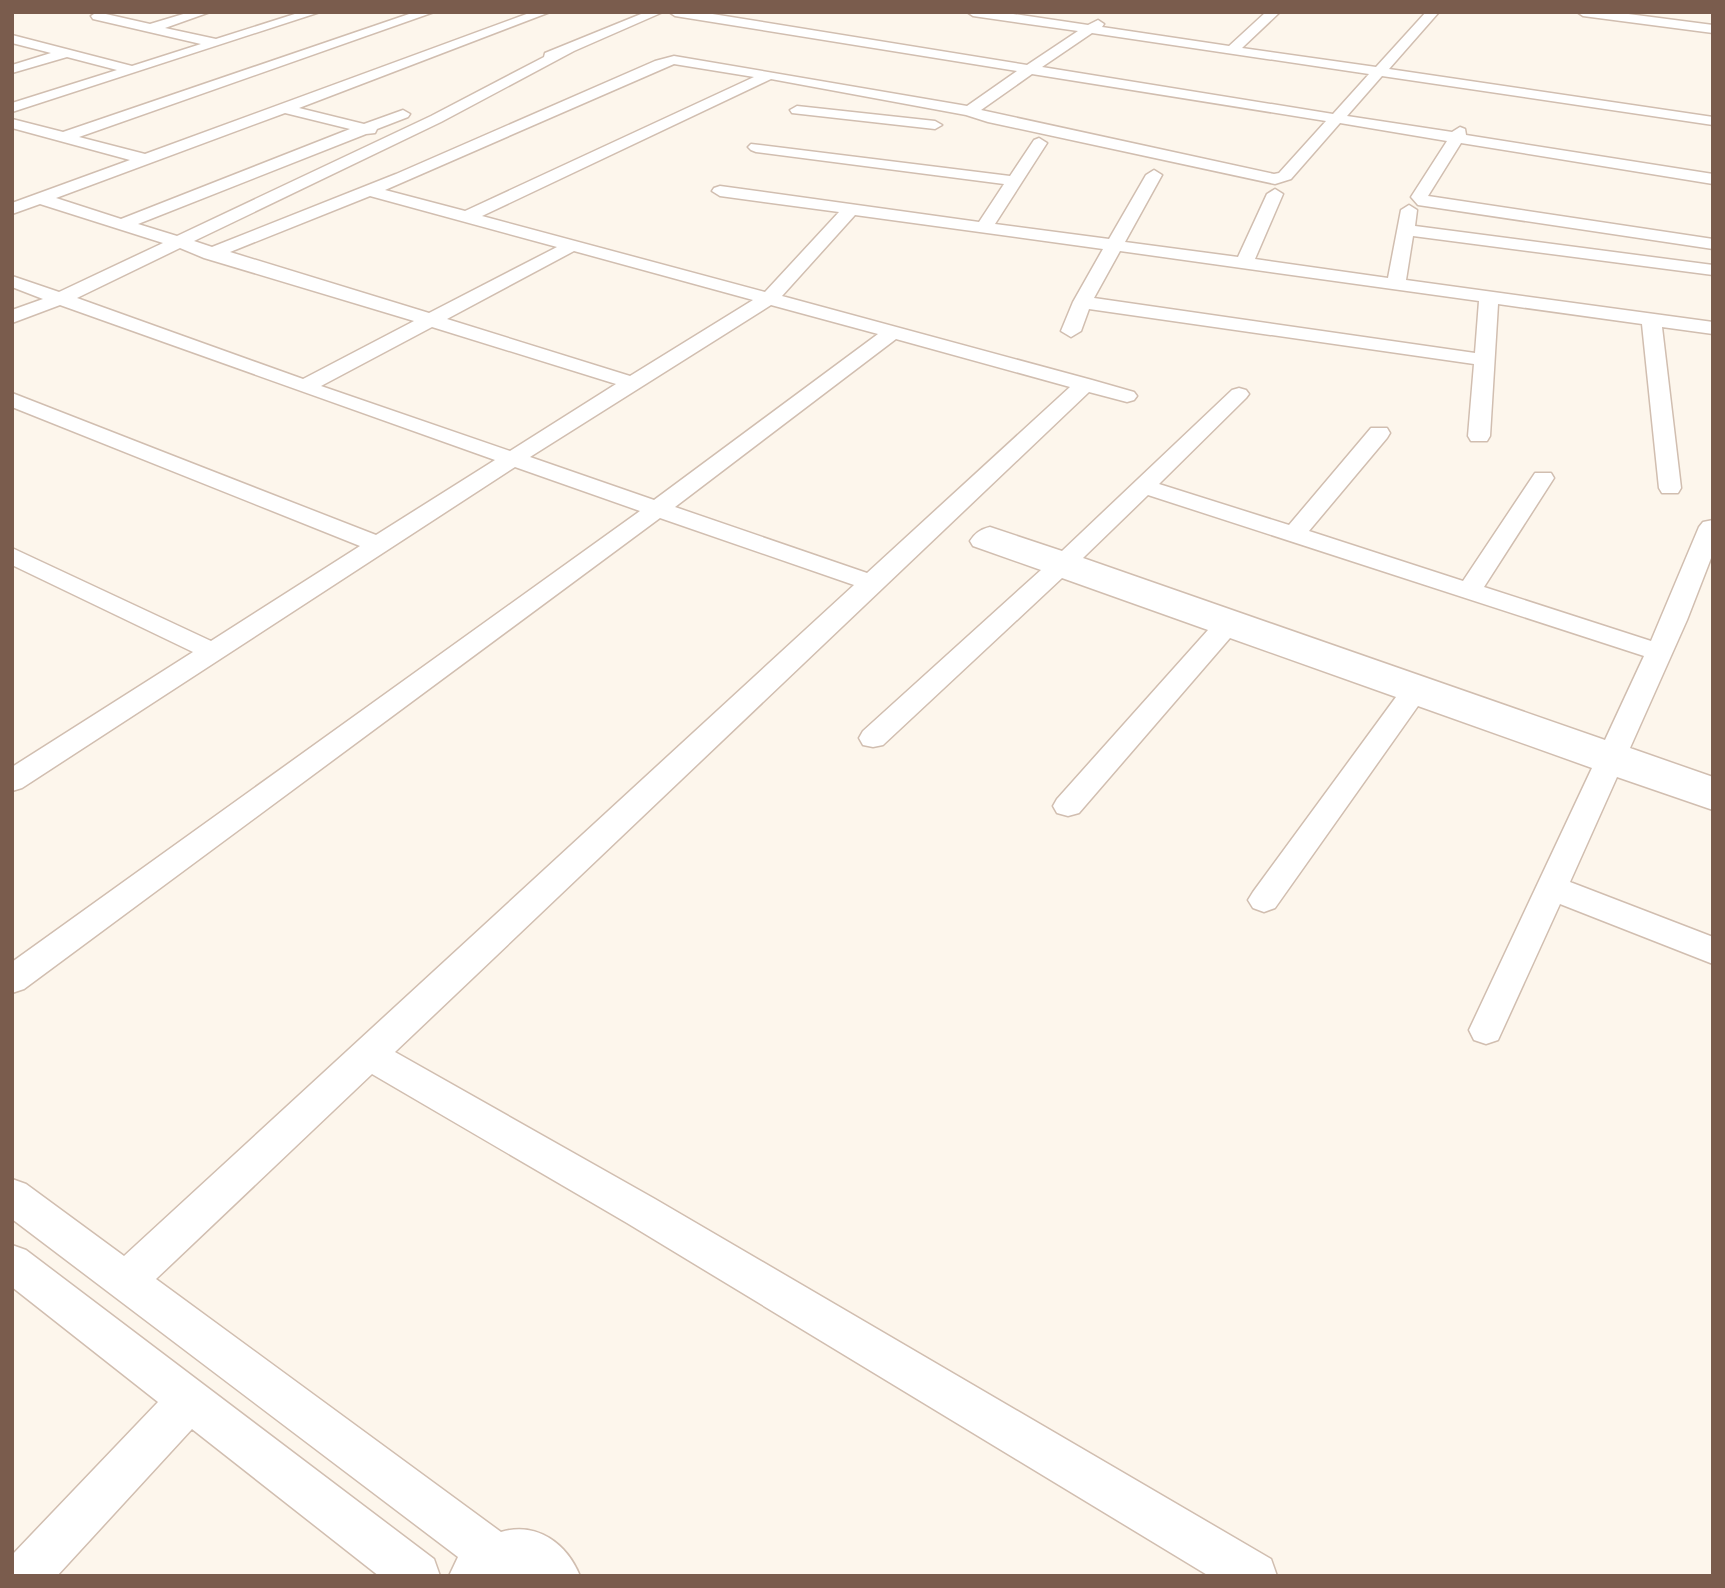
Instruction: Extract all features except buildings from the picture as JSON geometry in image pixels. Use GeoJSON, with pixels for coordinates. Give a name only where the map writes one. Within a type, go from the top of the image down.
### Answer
{"type":"FeatureCollection","features":[{"type":"Feature","properties":{"kind":"street"},"geometry":{"type":"LineString","coordinates":[[151,28],[204,12]]}},
{"type":"Feature","properties":{"kind":"street"},"geometry":{"type":"LineString","coordinates":[[12,108],[314,12]]}},
{"type":"Feature","properties":{"kind":"street"},"geometry":{"type":"LineString","coordinates":[[63,137],[428,12]]}},
{"type":"Feature","properties":{"kind":"street"},"geometry":{"type":"LineString","coordinates":[[12,209],[544,12]]}},
{"type":"Feature","properties":{"kind":"street"},"geometry":{"type":"LineString","coordinates":[[446,97],[566,44],[587,42],[657,12]]}},
{"type":"Feature","properties":{"kind":"street"},"geometry":{"type":"LineString","coordinates":[[676,12],[1459,135],[1713,172]]}},
{"type":"Feature","properties":{"kind":"street"},"geometry":{"type":"LineString","coordinates":[[707,12],[1032,67]]}},
{"type":"Feature","properties":{"kind":"street"},"geometry":{"type":"LineString","coordinates":[[973,12],[1713,121]]}},
{"type":"Feature","properties":{"kind":"street"},"geometry":{"type":"LineString","coordinates":[[1232,50],[1274,12]]}},
{"type":"Feature","properties":{"kind":"street"},"geometry":{"type":"LineString","coordinates":[[210,254],[674,60],[970,111],[988,118],[1265,179],[1286,176],[1433,12]]}},
{"type":"Feature","properties":{"kind":"street"},"geometry":{"type":"LineString","coordinates":[[1583,12],[1713,29]]}},
{"type":"Feature","properties":{"kind":"street"},"geometry":{"type":"LineString","coordinates":[[96,16],[240,49]]}},
{"type":"Feature","properties":{"kind":"street"},"geometry":{"type":"LineString","coordinates":[[970,111],[1108,17]]}},
{"type":"Feature","properties":{"kind":"street"},"geometry":{"type":"LineString","coordinates":[[503,28],[527,32]]}},
{"type":"Feature","properties":{"kind":"street"},"geometry":{"type":"LineString","coordinates":[[12,39],[133,70]]}},
{"type":"Feature","properties":{"kind":"street"},"geometry":{"type":"LineString","coordinates":[[12,317],[63,299],[528,72],[566,44]]}},
{"type":"Feature","properties":{"kind":"street"},"geometry":{"type":"LineString","coordinates":[[12,69],[67,53]]}},
{"type":"Feature","properties":{"kind":"street"},"geometry":{"type":"LineString","coordinates":[[264,55],[314,66]]}},
{"type":"Feature","properties":{"kind":"street"},"geometry":{"type":"LineString","coordinates":[[340,72],[366,78]]}},
{"type":"Feature","properties":{"kind":"street"},"geometry":{"type":"LineString","coordinates":[[468,216],[769,75]]}},
{"type":"Feature","properties":{"kind":"street"},"geometry":{"type":"LineString","coordinates":[[120,225],[423,106]]}},
{"type":"Feature","properties":{"kind":"street"},"geometry":{"type":"LineString","coordinates":[[284,108],[459,152]]}},
{"type":"Feature","properties":{"kind":"street"},"geometry":{"type":"LineString","coordinates":[[797,110],[939,121],[896,166]]}},
{"type":"Feature","properties":{"kind":"street"},"geometry":{"type":"LineString","coordinates":[[12,123],[144,159]]}},
{"type":"Feature","properties":{"kind":"street"},"geometry":{"type":"LineString","coordinates":[[1459,135],[1713,179]]}},
{"type":"Feature","properties":{"kind":"street"},"geometry":{"type":"LineString","coordinates":[[1459,135],[1419,197],[1424,201],[1713,244]]}},
{"type":"Feature","properties":{"kind":"street"},"geometry":{"type":"LineString","coordinates":[[984,227],[1039,143]]}},
{"type":"Feature","properties":{"kind":"street"},"geometry":{"type":"LineString","coordinates":[[756,147],[1014,181]]}},
{"type":"Feature","properties":{"kind":"street"},"geometry":{"type":"LineString","coordinates":[[1071,331],[1082,302],[1154,175]]}},
{"type":"Feature","properties":{"kind":"street"},"geometry":{"type":"LineString","coordinates":[[368,190],[1127,396]]}},
{"type":"Feature","properties":{"kind":"street"},"geometry":{"type":"LineString","coordinates":[[720,191],[1713,328]]}},
{"type":"Feature","properties":{"kind":"street"},"geometry":{"type":"LineString","coordinates":[[1244,264],[1275,194]]}},
{"type":"Feature","properties":{"kind":"street"},"geometry":{"type":"LineString","coordinates":[[40,200],[633,383]]}},
{"type":"Feature","properties":{"kind":"street"},"geometry":{"type":"LineString","coordinates":[[1396,286],[1409,206]]}},
{"type":"Feature","properties":{"kind":"street"},"geometry":{"type":"LineString","coordinates":[[14,778],[215,653],[513,459],[770,298],[850,209]]}},
{"type":"Feature","properties":{"kind":"street"},"geometry":{"type":"LineString","coordinates":[[1406,230],[1713,270]]}},
{"type":"Feature","properties":{"kind":"street"},"geometry":{"type":"LineString","coordinates":[[304,387],[573,244]]}},
{"type":"Feature","properties":{"kind":"street"},"geometry":{"type":"LineString","coordinates":[[12,281],[304,387],[872,583]]}},
{"type":"Feature","properties":{"kind":"street"},"geometry":{"type":"LineString","coordinates":[[1479,436],[1489,298]]}},
{"type":"Feature","properties":{"kind":"street"},"geometry":{"type":"LineString","coordinates":[[1082,302],[1485,360]]}},
{"type":"Feature","properties":{"kind":"street"},"geometry":{"type":"LineString","coordinates":[[1651,319],[1670,488]]}},
{"type":"Feature","properties":{"kind":"street"},"geometry":{"type":"LineString","coordinates":[[12,980],[658,509],[893,332]]}},
{"type":"Feature","properties":{"kind":"street"},"geometry":{"type":"LineString","coordinates":[[125,1281],[1085,384]]}},
{"type":"Feature","properties":{"kind":"street"},"geometry":{"type":"LineString","coordinates":[[873,738],[1062,564],[1239,394]]}},
{"type":"Feature","properties":{"kind":"street"},"geometry":{"type":"LineString","coordinates":[[12,399],[379,545]]}},
{"type":"Feature","properties":{"kind":"street"},"geometry":{"type":"LineString","coordinates":[[12,424],[42,410]]}},
{"type":"Feature","properties":{"kind":"street"},"geometry":{"type":"LineString","coordinates":[[1293,535],[1378,433]]}},
{"type":"Feature","properties":{"kind":"street"},"geometry":{"type":"LineString","coordinates":[[1469,591],[1543,478]]}},
{"type":"Feature","properties":{"kind":"street"},"geometry":{"type":"LineString","coordinates":[[1143,486],[1659,652]]}},
{"type":"Feature","properties":{"kind":"street"},"geometry":{"type":"LineString","coordinates":[[1486,1030],[1659,652],[1712,527]]}},
{"type":"Feature","properties":{"kind":"street"},"geometry":{"type":"LineString","coordinates":[[12,555],[215,653]]}},
{"type":"Feature","properties":{"kind":"street"},"geometry":{"type":"LineString","coordinates":[[1062,564],[1609,758],[1713,800]]}},
{"type":"Feature","properties":{"kind":"street"},"geometry":{"type":"LineString","coordinates":[[1068,806],[1229,623]]}},
{"type":"Feature","properties":{"kind":"street"},"geometry":{"type":"LineString","coordinates":[[1264,900],[1416,689]]}},
{"type":"Feature","properties":{"kind":"street"},"geometry":{"type":"LineString","coordinates":[[1609,758],[1713,788]]}},
{"type":"Feature","properties":{"kind":"street"},"geometry":{"type":"LineString","coordinates":[[1550,887],[1713,951]]}},
{"type":"Feature","properties":{"kind":"street"},"geometry":{"type":"LineString","coordinates":[[368,1054],[642,1211],[1254,1576]]}},
{"type":"Feature","properties":{"kind":"street"},"geometry":{"type":"LineString","coordinates":[[12,1196],[125,1281],[484,1566],[509,1551],[526,1551],[541,1557],[557,1576]]}},
{"type":"Feature","properties":{"kind":"street"},"geometry":{"type":"LineString","coordinates":[[12,1263],[417,1576]]}},
{"type":"Feature","properties":{"kind":"street"},"geometry":{"type":"LineString","coordinates":[[25,1576],[190,1400]]}}]}
